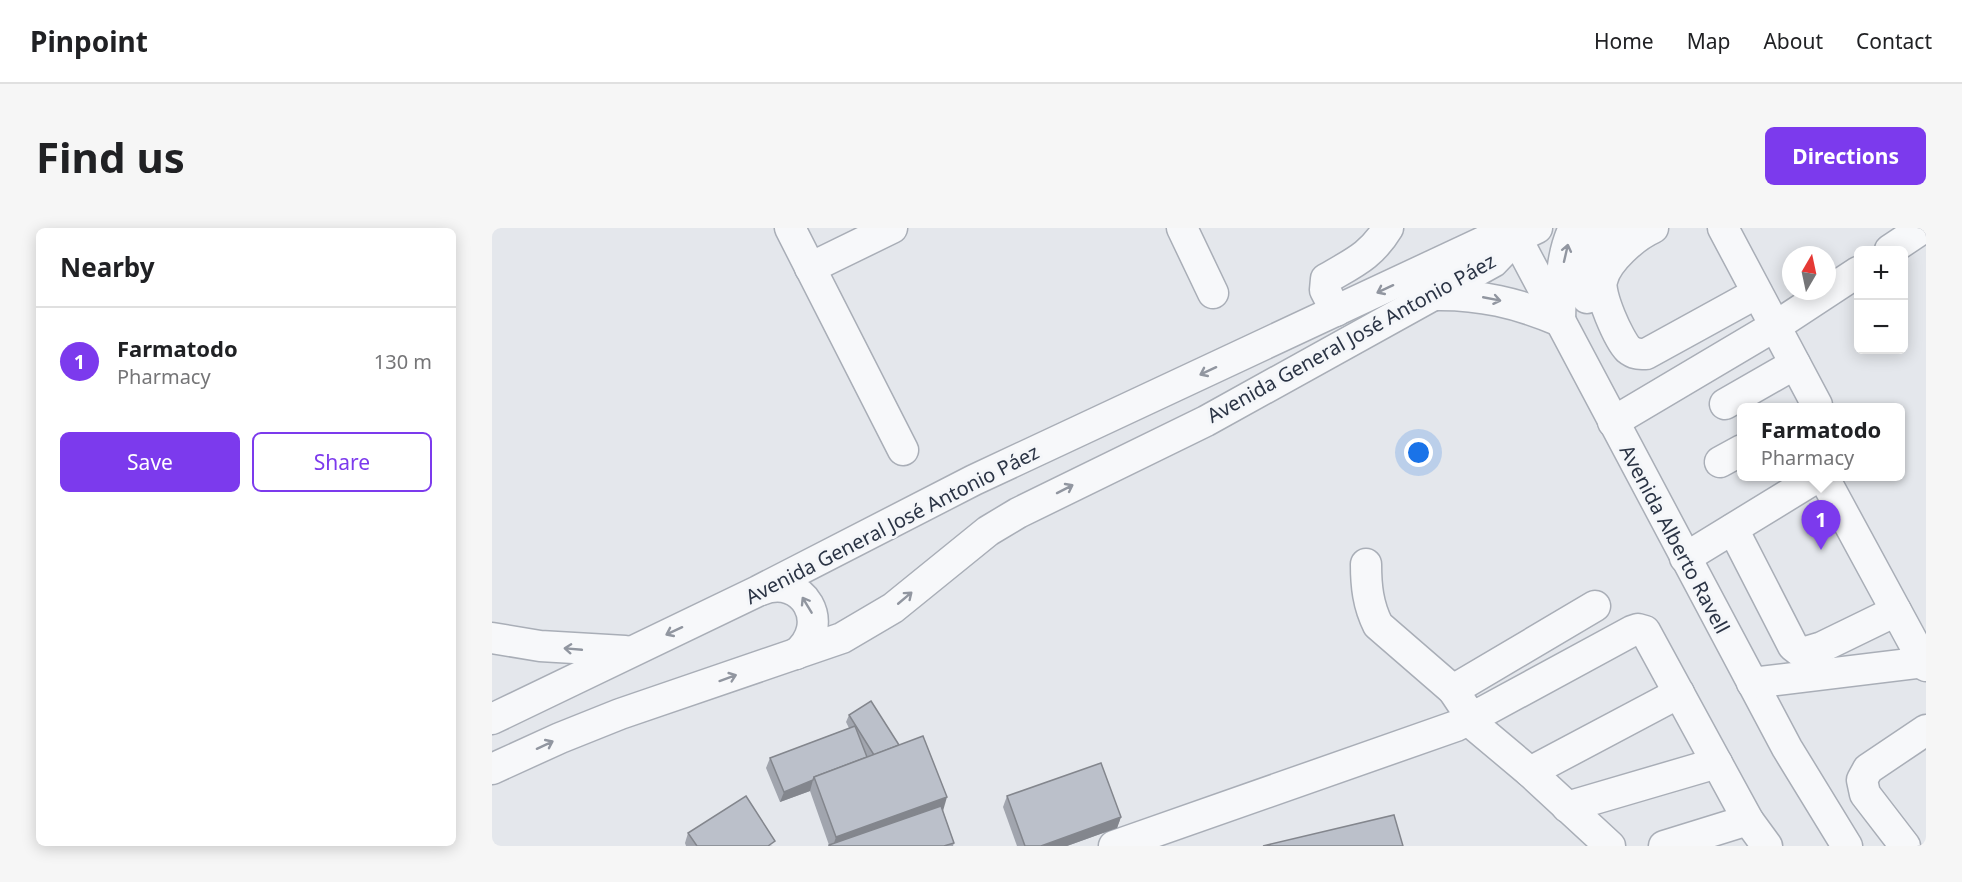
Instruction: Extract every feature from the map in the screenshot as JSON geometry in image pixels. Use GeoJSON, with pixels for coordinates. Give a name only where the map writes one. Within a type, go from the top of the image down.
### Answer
{"type":"FeatureCollection","features":[{"type":"Feature","properties":{"kind":"street"},"geometry":{"type":"LineString","coordinates":[[790,228],[903,450]]}},
{"type":"Feature","properties":{"kind":"street"},"geometry":{"type":"LineString","coordinates":[[810,268],[892,228]]}},
{"type":"Feature","properties":{"kind":"street"},"geometry":{"type":"LineString","coordinates":[[1182,228],[1213,293]]}},
{"type":"Feature","properties":{"kind":"street"},"geometry":{"type":"LineString","coordinates":[[1336,311],[1325,290],[1326,279],[1368,254],[1378,244],[1388,228]]}},
{"type":"Feature","properties":{"kind":"street"},"geometry":{"type":"LineString","coordinates":[[1457,228],[1442,254],[1432,281],[1458,295],[1506,302],[1560,321],[1561,274],[1574,228]]}},
{"type":"Feature","properties":{"kind":"street"},"geometry":{"type":"LineString","coordinates":[[1587,300],[1587,266],[1593,246],[1600,234],[1612,228]]}},
{"type":"Feature","properties":{"kind":"street"},"geometry":{"type":"LineString","coordinates":[[1653,228],[1621,250],[1602,280],[1601,291],[1628,349],[1637,354],[1646,354],[1757,293]]}},
{"type":"Feature","properties":{"kind":"street"},"geometry":{"type":"LineString","coordinates":[[1724,228],[1814,403]]}},
{"type":"Feature","properties":{"kind":"street","name":"Avenida General José Antonio Páez"},"geometry":{"type":"LineString","coordinates":[[492,769],[621,714],[842,638],[876,620],[988,531],[1018,513],[1206,420],[1432,281],[1485,241],[1521,231]]}},
{"type":"Feature","properties":{"kind":"street","name":"Avenida Alberto Ravell"},"geometry":{"type":"LineString","coordinates":[[1521,231],[1560,321],[1685,558],[1787,748],[1847,846]]}},
{"type":"Feature","properties":{"kind":"street"},"geometry":{"type":"LineString","coordinates":[[1613,422],[1775,326],[1854,275]]}},
{"type":"Feature","properties":{"kind":"street","name":"Avenida General José Antonio Páez"},"geometry":{"type":"LineString","coordinates":[[492,719],[758,591],[974,480],[1336,311],[1432,281]]}},
{"type":"Feature","properties":{"kind":"street"},"geometry":{"type":"LineString","coordinates":[[1725,404],[1795,364]]}},
{"type":"Feature","properties":{"kind":"street"},"geometry":{"type":"LineString","coordinates":[[1685,558],[1814,481]]}},
{"type":"Feature","properties":{"kind":"street"},"geometry":{"type":"LineString","coordinates":[[1752,683],[1925,664],[1823,481]]}},
{"type":"Feature","properties":{"kind":"street"},"geometry":{"type":"LineString","coordinates":[[1733,529],[1793,646],[1802,653],[1822,647],[1896,611]]}},
{"type":"Feature","properties":{"kind":"street"},"geometry":{"type":"LineString","coordinates":[[1366,564],[1366,587],[1371,611],[1378,625],[1453,690],[1468,714],[1468,720]]}},
{"type":"Feature","properties":{"kind":"street"},"geometry":{"type":"LineString","coordinates":[[758,591],[767,587],[786,588],[795,591],[808,604],[813,622],[812,632],[809,641],[796,654]]}},
{"type":"Feature","properties":{"kind":"street"},"geometry":{"type":"LineString","coordinates":[[1453,690],[1595,606]]}},
{"type":"Feature","properties":{"kind":"street"},"geometry":{"type":"LineString","coordinates":[[1114,846],[1456,726],[1638,629],[1645,630],[1748,820],[1767,846]]}},
{"type":"Feature","properties":{"kind":"street"},"geometry":{"type":"LineString","coordinates":[[492,638],[540,646],[631,652]]}},
{"type":"Feature","properties":{"kind":"street"},"geometry":{"type":"LineString","coordinates":[[1530,772],[1679,693]]}},
{"type":"Feature","properties":{"kind":"street"},"geometry":{"type":"LineString","coordinates":[[1468,720],[1530,772],[1610,846]]}},
{"type":"Feature","properties":{"kind":"street"},"geometry":{"type":"LineString","coordinates":[[1905,846],[1865,794],[1862,780],[1868,769],[1926,730]]}},
{"type":"Feature","properties":{"kind":"street"},"geometry":{"type":"LineString","coordinates":[[1567,807],[1717,763]]}},
{"type":"Feature","properties":{"kind":"street"},"geometry":{"type":"LineString","coordinates":[[1665,846],[1748,820]]}},
{"type":"Feature","properties":{"kind":"building"},"geometry":{"type":"Polygon","coordinates":[[[871,701],[899,745],[874,755],[849,715],[871,701]]]}},
{"type":"Feature","properties":{"kind":"building"},"geometry":{"type":"Polygon","coordinates":[[[855,726],[867,757],[814,777],[813,780],[784,792],[770,758],[855,726]]]}},
{"type":"Feature","properties":{"kind":"building"},"geometry":{"type":"Polygon","coordinates":[[[923,736],[947,797],[836,837],[814,777],[923,736]]]}},
{"type":"Feature","properties":{"kind":"building"},"geometry":{"type":"Polygon","coordinates":[[[1101,763],[1121,817],[1041,846],[1025,846],[1007,796],[1101,763]]]}},
{"type":"Feature","properties":{"kind":"building"},"geometry":{"type":"Polygon","coordinates":[[[746,796],[775,841],[768,846],[697,846],[688,833],[746,796]]]}},
{"type":"Feature","properties":{"kind":"building"},"geometry":{"type":"Polygon","coordinates":[[[941,806],[954,843],[944,846],[829,846],[829,845],[941,806]]]}},
{"type":"Feature","properties":{"kind":"building"},"geometry":{"type":"Polygon","coordinates":[[[1394,815],[1403,846],[1263,846],[1394,815]]]}},
{"type":"Feature","properties":{"kind":"place","name":"Farmatodo"},"geometry":{"type":"Point","coordinates":[1821,550]}}]}
